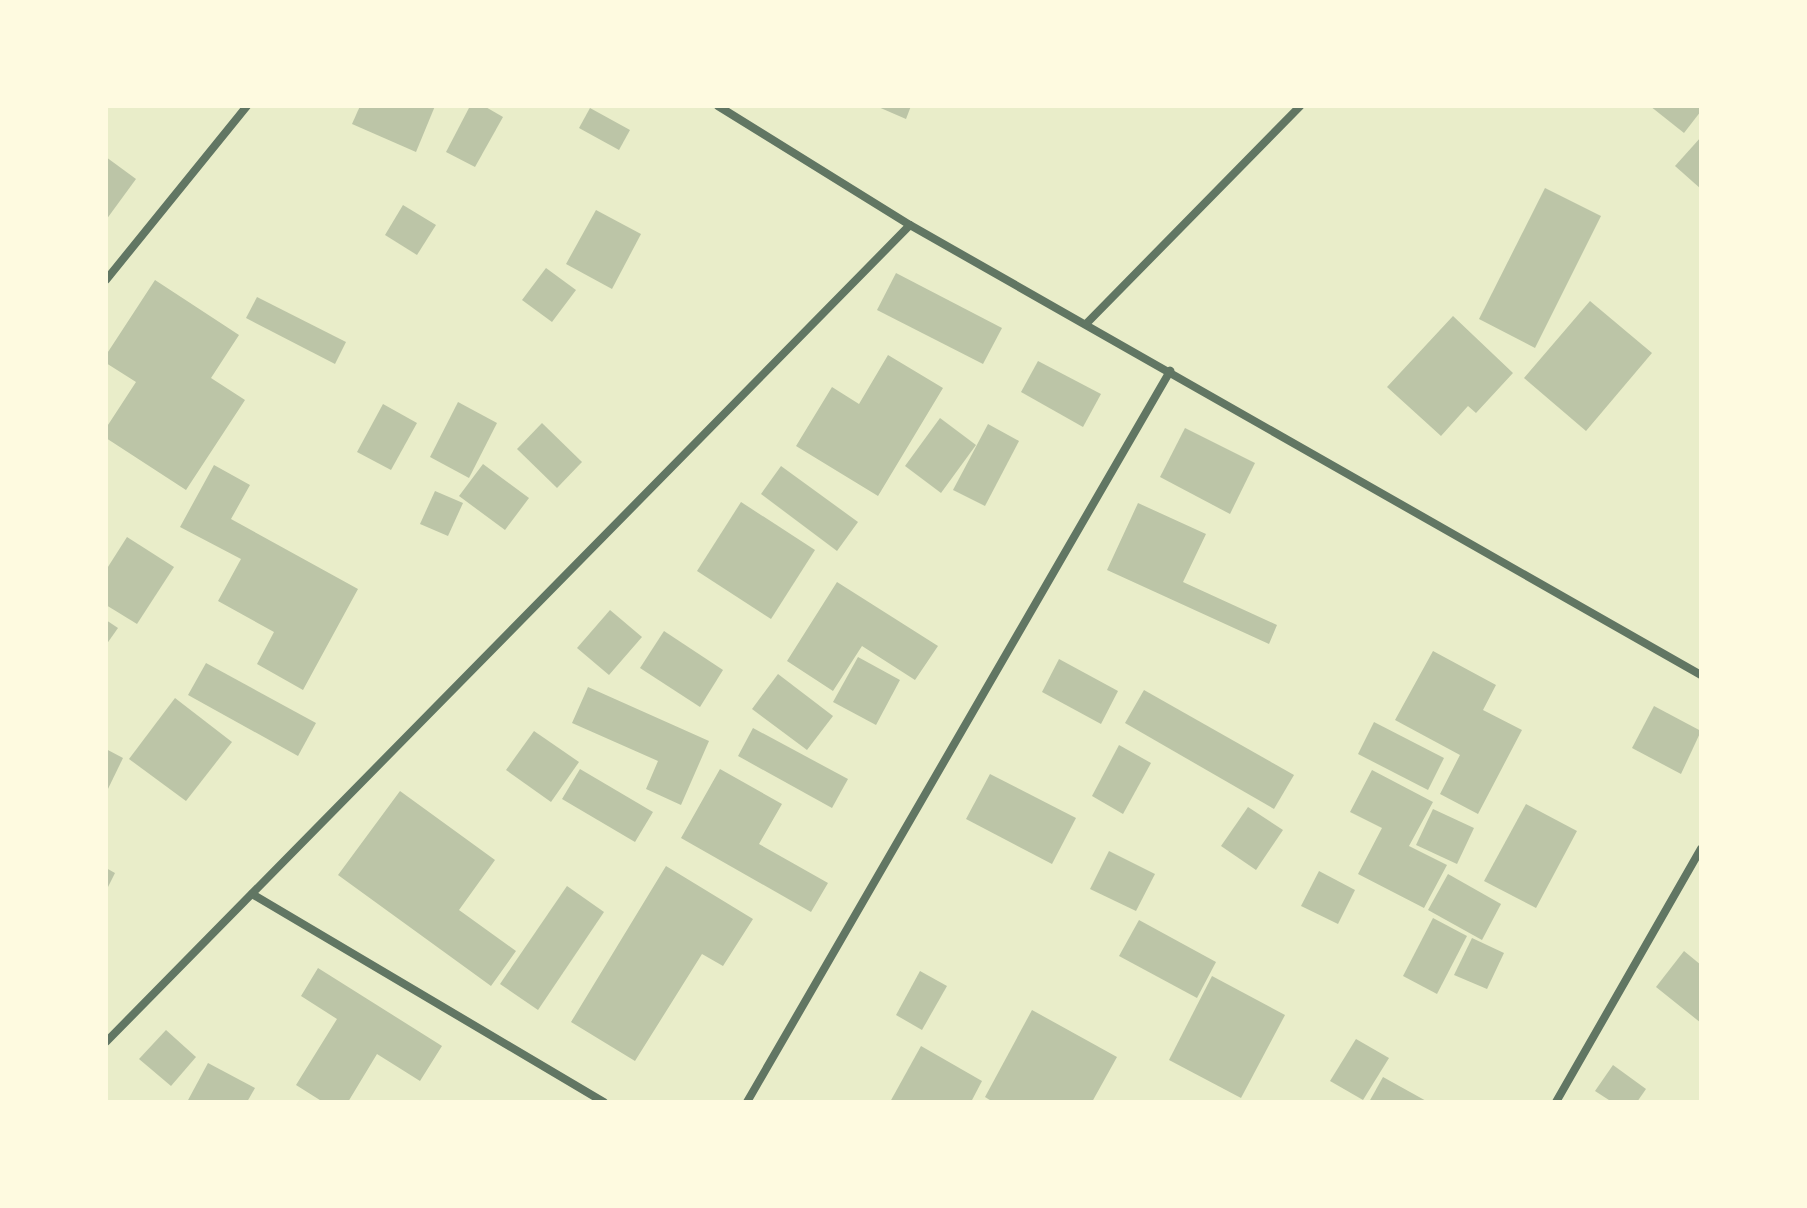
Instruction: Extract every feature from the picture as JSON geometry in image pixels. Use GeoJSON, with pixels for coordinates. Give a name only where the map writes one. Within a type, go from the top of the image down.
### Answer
{"type":"FeatureCollection","features":[{"type":"Feature","properties":{"kind":"street"},"geometry":{"type":"LineString","coordinates":[[106,280],[247,106]]}},
{"type":"Feature","properties":{"kind":"street"},"geometry":{"type":"LineString","coordinates":[[718,106],[910,225],[1701,675]]}},
{"type":"Feature","properties":{"kind":"street"},"geometry":{"type":"LineString","coordinates":[[1086,324],[1300,106]]}},
{"type":"Feature","properties":{"kind":"street"},"geometry":{"type":"LineString","coordinates":[[106,1042],[910,225]]}},
{"type":"Feature","properties":{"kind":"street"},"geometry":{"type":"LineString","coordinates":[[747,1102],[1170,371]]}},
{"type":"Feature","properties":{"kind":"street"},"geometry":{"type":"LineString","coordinates":[[1556,1102],[1701,849]]}},
{"type":"Feature","properties":{"kind":"street"},"geometry":{"type":"LineString","coordinates":[[252,894],[604,1102]]}},
{"type":"Feature","properties":{"kind":"building"},"geometry":{"type":"Polygon","coordinates":[[[360,106],[435,106],[416,152],[352,124],[360,106]]]}},
{"type":"Feature","properties":{"kind":"building"},"geometry":{"type":"Polygon","coordinates":[[[470,106],[484,106],[503,117],[475,167],[446,152],[470,106]]]}},
{"type":"Feature","properties":{"kind":"building"},"geometry":{"type":"Polygon","coordinates":[[[876,106],[911,106],[906,119],[876,106]]]}},
{"type":"Feature","properties":{"kind":"building"},"geometry":{"type":"Polygon","coordinates":[[[1650,106],[1701,106],[1701,111],[1684,133],[1650,106]]]}},
{"type":"Feature","properties":{"kind":"building"},"geometry":{"type":"Polygon","coordinates":[[[590,108],[630,130],[619,150],[579,128],[590,108]]]}},
{"type":"Feature","properties":{"kind":"building"},"geometry":{"type":"Polygon","coordinates":[[[1701,137],[1701,189],[1675,166],[1701,137]]]}},
{"type":"Feature","properties":{"kind":"building"},"geometry":{"type":"Polygon","coordinates":[[[106,157],[136,179],[106,220],[106,157]]]}},
{"type":"Feature","properties":{"kind":"building"},"geometry":{"type":"Polygon","coordinates":[[[1545,188],[1601,216],[1535,348],[1479,319],[1545,188]]]}},
{"type":"Feature","properties":{"kind":"building"},"geometry":{"type":"Polygon","coordinates":[[[403,205],[436,225],[417,255],[385,235],[403,205]]]}},
{"type":"Feature","properties":{"kind":"building"},"geometry":{"type":"Polygon","coordinates":[[[596,210],[641,234],[612,289],[566,264],[596,210]]]}},
{"type":"Feature","properties":{"kind":"building"},"geometry":{"type":"Polygon","coordinates":[[[546,268],[576,290],[552,322],[522,300],[546,268]]]}},
{"type":"Feature","properties":{"kind":"building"},"geometry":{"type":"Polygon","coordinates":[[[896,273],[1002,328],[983,364],[877,310],[896,273]]]}},
{"type":"Feature","properties":{"kind":"building"},"geometry":{"type":"Polygon","coordinates":[[[155,280],[239,335],[211,378],[245,400],[186,490],[106,438],[106,428],[136,382],[106,363],[106,355],[155,280]]]}},
{"type":"Feature","properties":{"kind":"building"},"geometry":{"type":"Polygon","coordinates":[[[257,297],[346,342],[335,364],[246,318],[257,297]]]}},
{"type":"Feature","properties":{"kind":"building"},"geometry":{"type":"Polygon","coordinates":[[[1590,301],[1652,353],[1586,431],[1524,378],[1590,301]]]}},
{"type":"Feature","properties":{"kind":"building"},"geometry":{"type":"Polygon","coordinates":[[[1453,316],[1513,373],[1476,413],[1468,406],[1441,436],[1387,387],[1453,316]]]}},
{"type":"Feature","properties":{"kind":"building"},"geometry":{"type":"Polygon","coordinates":[[[888,355],[943,388],[878,496],[796,446],[832,387],[859,404],[888,355]]]}},
{"type":"Feature","properties":{"kind":"building"},"geometry":{"type":"Polygon","coordinates":[[[1038,361],[1101,394],[1083,427],[1021,392],[1038,361]]]}},
{"type":"Feature","properties":{"kind":"building"},"geometry":{"type":"Polygon","coordinates":[[[458,402],[497,423],[469,478],[430,457],[458,402]]]}},
{"type":"Feature","properties":{"kind":"building"},"geometry":{"type":"Polygon","coordinates":[[[383,404],[417,423],[391,470],[357,452],[383,404]]]}},
{"type":"Feature","properties":{"kind":"building"},"geometry":{"type":"Polygon","coordinates":[[[940,418],[976,445],[941,493],[905,466],[940,418]]]}},
{"type":"Feature","properties":{"kind":"building"},"geometry":{"type":"Polygon","coordinates":[[[542,423],[582,462],[557,488],[517,449],[542,423]]]}},
{"type":"Feature","properties":{"kind":"building"},"geometry":{"type":"Polygon","coordinates":[[[988,424],[1019,441],[985,506],[953,490],[988,424]]]}},
{"type":"Feature","properties":{"kind":"building"},"geometry":{"type":"Polygon","coordinates":[[[1185,428],[1255,463],[1230,514],[1160,477],[1185,428]]]}},
{"type":"Feature","properties":{"kind":"building"},"geometry":{"type":"Polygon","coordinates":[[[483,464],[529,498],[505,530],[459,496],[483,464]]]}},
{"type":"Feature","properties":{"kind":"building"},"geometry":{"type":"Polygon","coordinates":[[[214,465],[250,485],[231,519],[358,589],[303,690],[257,664],[274,632],[218,601],[241,559],[180,527],[214,465]]]}},
{"type":"Feature","properties":{"kind":"building"},"geometry":{"type":"Polygon","coordinates":[[[781,466],[858,522],[837,551],[761,494],[781,466]]]}},
{"type":"Feature","properties":{"kind":"building"},"geometry":{"type":"Polygon","coordinates":[[[435,491],[463,503],[448,536],[420,524],[435,491]]]}},
{"type":"Feature","properties":{"kind":"building"},"geometry":{"type":"Polygon","coordinates":[[[741,502],[815,550],[771,619],[697,571],[741,502]]]}},
{"type":"Feature","properties":{"kind":"building"},"geometry":{"type":"Polygon","coordinates":[[[1138,503],[1206,534],[1183,582],[1277,625],[1269,644],[1107,570],[1138,503]]]}},
{"type":"Feature","properties":{"kind":"building"},"geometry":{"type":"Polygon","coordinates":[[[127,537],[174,567],[137,624],[106,605],[106,570],[127,537]]]}},
{"type":"Feature","properties":{"kind":"building"},"geometry":{"type":"Polygon","coordinates":[[[837,582],[938,646],[915,680],[862,646],[833,691],[787,661],[837,582]]]}},
{"type":"Feature","properties":{"kind":"building"},"geometry":{"type":"Polygon","coordinates":[[[610,610],[642,637],[609,675],[577,648],[610,610]]]}},
{"type":"Feature","properties":{"kind":"building"},"geometry":{"type":"Polygon","coordinates":[[[106,620],[118,628],[106,645],[106,620]]]}},
{"type":"Feature","properties":{"kind":"building"},"geometry":{"type":"Polygon","coordinates":[[[664,631],[723,670],[700,707],[640,668],[664,631]]]}},
{"type":"Feature","properties":{"kind":"building"},"geometry":{"type":"Polygon","coordinates":[[[1433,651],[1496,685],[1483,710],[1522,730],[1478,814],[1440,794],[1460,755],[1395,720],[1433,651]]]}},
{"type":"Feature","properties":{"kind":"building"},"geometry":{"type":"Polygon","coordinates":[[[858,657],[900,680],[876,725],[833,702],[858,657]]]}},
{"type":"Feature","properties":{"kind":"building"},"geometry":{"type":"Polygon","coordinates":[[[1059,659],[1118,691],[1101,724],[1042,692],[1059,659]]]}},
{"type":"Feature","properties":{"kind":"building"},"geometry":{"type":"Polygon","coordinates":[[[206,663],[316,723],[298,756],[188,695],[206,663]]]}},
{"type":"Feature","properties":{"kind":"building"},"geometry":{"type":"Polygon","coordinates":[[[778,674],[833,716],[807,750],[752,709],[778,674]]]}},
{"type":"Feature","properties":{"kind":"building"},"geometry":{"type":"Polygon","coordinates":[[[588,687],[709,741],[681,805],[646,789],[658,761],[572,723],[588,687]]]}},
{"type":"Feature","properties":{"kind":"building"},"geometry":{"type":"Polygon","coordinates":[[[1144,690],[1294,775],[1274,809],[1125,723],[1144,690]]]}},
{"type":"Feature","properties":{"kind":"building"},"geometry":{"type":"Polygon","coordinates":[[[175,698],[232,742],[186,801],[129,759],[175,698]]]}},
{"type":"Feature","properties":{"kind":"building"},"geometry":{"type":"Polygon","coordinates":[[[1654,706],[1701,731],[1681,774],[1632,748],[1654,706]]]}},
{"type":"Feature","properties":{"kind":"building"},"geometry":{"type":"Polygon","coordinates":[[[1374,722],[1444,758],[1428,790],[1358,754],[1374,722]]]}},
{"type":"Feature","properties":{"kind":"building"},"geometry":{"type":"Polygon","coordinates":[[[753,728],[848,779],[832,808],[738,756],[753,728]]]}},
{"type":"Feature","properties":{"kind":"building"},"geometry":{"type":"Polygon","coordinates":[[[534,731],[579,762],[551,802],[506,770],[534,731]]]}},
{"type":"Feature","properties":{"kind":"building"},"geometry":{"type":"Polygon","coordinates":[[[1119,745],[1151,763],[1123,814],[1092,796],[1119,745]]]}},
{"type":"Feature","properties":{"kind":"building"},"geometry":{"type":"Polygon","coordinates":[[[106,749],[123,758],[106,793],[106,749]]]}},
{"type":"Feature","properties":{"kind":"building"},"geometry":{"type":"Polygon","coordinates":[[[580,769],[653,812],[635,842],[562,799],[580,769]]]}},
{"type":"Feature","properties":{"kind":"building"},"geometry":{"type":"Polygon","coordinates":[[[720,769],[782,804],[759,844],[828,883],[811,912],[681,838],[720,769]]]}},
{"type":"Feature","properties":{"kind":"building"},"geometry":{"type":"Polygon","coordinates":[[[1372,770],[1433,802],[1409,846],[1447,865],[1424,908],[1358,874],[1382,828],[1350,812],[1372,770]]]}},
{"type":"Feature","properties":{"kind":"building"},"geometry":{"type":"Polygon","coordinates":[[[990,774],[1076,818],[1052,864],[966,819],[990,774]]]}},
{"type":"Feature","properties":{"kind":"building"},"geometry":{"type":"Polygon","coordinates":[[[400,791],[495,860],[459,910],[516,951],[491,986],[338,875],[400,791]]]}},
{"type":"Feature","properties":{"kind":"building"},"geometry":{"type":"Polygon","coordinates":[[[1526,804],[1577,831],[1536,908],[1484,881],[1526,804]]]}},
{"type":"Feature","properties":{"kind":"building"},"geometry":{"type":"Polygon","coordinates":[[[1248,807],[1283,830],[1256,870],[1221,846],[1248,807]]]}},
{"type":"Feature","properties":{"kind":"building"},"geometry":{"type":"Polygon","coordinates":[[[1433,809],[1474,828],[1457,864],[1416,845],[1433,809]]]}},
{"type":"Feature","properties":{"kind":"building"},"geometry":{"type":"Polygon","coordinates":[[[1109,851],[1155,874],[1136,911],[1090,889],[1109,851]]]}},
{"type":"Feature","properties":{"kind":"building"},"geometry":{"type":"Polygon","coordinates":[[[666,866],[753,919],[723,966],[702,954],[635,1061],[571,1022],[666,866]]]}},
{"type":"Feature","properties":{"kind":"building"},"geometry":{"type":"Polygon","coordinates":[[[106,868],[115,873],[106,891],[106,868]]]}},
{"type":"Feature","properties":{"kind":"building"},"geometry":{"type":"Polygon","coordinates":[[[1319,871],[1355,890],[1338,924],[1301,906],[1319,871]]]}},
{"type":"Feature","properties":{"kind":"building"},"geometry":{"type":"Polygon","coordinates":[[[1448,874],[1501,904],[1482,940],[1428,910],[1448,874]]]}},
{"type":"Feature","properties":{"kind":"building"},"geometry":{"type":"Polygon","coordinates":[[[567,886],[604,912],[538,1010],[500,984],[567,886]]]}},
{"type":"Feature","properties":{"kind":"building"},"geometry":{"type":"Polygon","coordinates":[[[1433,918],[1467,936],[1437,994],[1403,976],[1433,918]]]}},
{"type":"Feature","properties":{"kind":"building"},"geometry":{"type":"Polygon","coordinates":[[[1139,920],[1216,962],[1197,998],[1119,956],[1139,920]]]}},
{"type":"Feature","properties":{"kind":"building"},"geometry":{"type":"Polygon","coordinates":[[[1472,938],[1504,953],[1487,989],[1454,975],[1472,938]]]}},
{"type":"Feature","properties":{"kind":"building"},"geometry":{"type":"Polygon","coordinates":[[[1684,951],[1701,965],[1701,1023],[1656,987],[1684,951]]]}},
{"type":"Feature","properties":{"kind":"building"},"geometry":{"type":"Polygon","coordinates":[[[318,968],[442,1046],[420,1081],[377,1054],[348,1102],[323,1102],[296,1085],[337,1019],[301,996],[318,968]]]}},
{"type":"Feature","properties":{"kind":"building"},"geometry":{"type":"Polygon","coordinates":[[[920,971],[947,986],[922,1030],[896,1015],[920,971]]]}},
{"type":"Feature","properties":{"kind":"building"},"geometry":{"type":"Polygon","coordinates":[[[1212,976],[1285,1015],[1241,1098],[1169,1060],[1212,976]]]}},
{"type":"Feature","properties":{"kind":"building"},"geometry":{"type":"Polygon","coordinates":[[[1032,1010],[1117,1057],[1092,1102],[993,1102],[985,1097],[1032,1010]]]}},
{"type":"Feature","properties":{"kind":"building"},"geometry":{"type":"Polygon","coordinates":[[[166,1030],[196,1057],[171,1086],[139,1059],[166,1030]]]}},
{"type":"Feature","properties":{"kind":"building"},"geometry":{"type":"Polygon","coordinates":[[[1356,1039],[1389,1058],[1363,1100],[1330,1081],[1356,1039]]]}},
{"type":"Feature","properties":{"kind":"building"},"geometry":{"type":"Polygon","coordinates":[[[921,1046],[982,1081],[971,1102],[890,1102],[921,1046]]]}},
{"type":"Feature","properties":{"kind":"building"},"geometry":{"type":"Polygon","coordinates":[[[208,1063],[255,1088],[247,1102],[187,1102],[208,1063]]]}},
{"type":"Feature","properties":{"kind":"building"},"geometry":{"type":"Polygon","coordinates":[[[1613,1065],[1646,1089],[1637,1102],[1612,1102],[1595,1091],[1613,1065]]]}},
{"type":"Feature","properties":{"kind":"building"},"geometry":{"type":"Polygon","coordinates":[[[1383,1077],[1428,1102],[1369,1102],[1383,1077]]]}}]}
